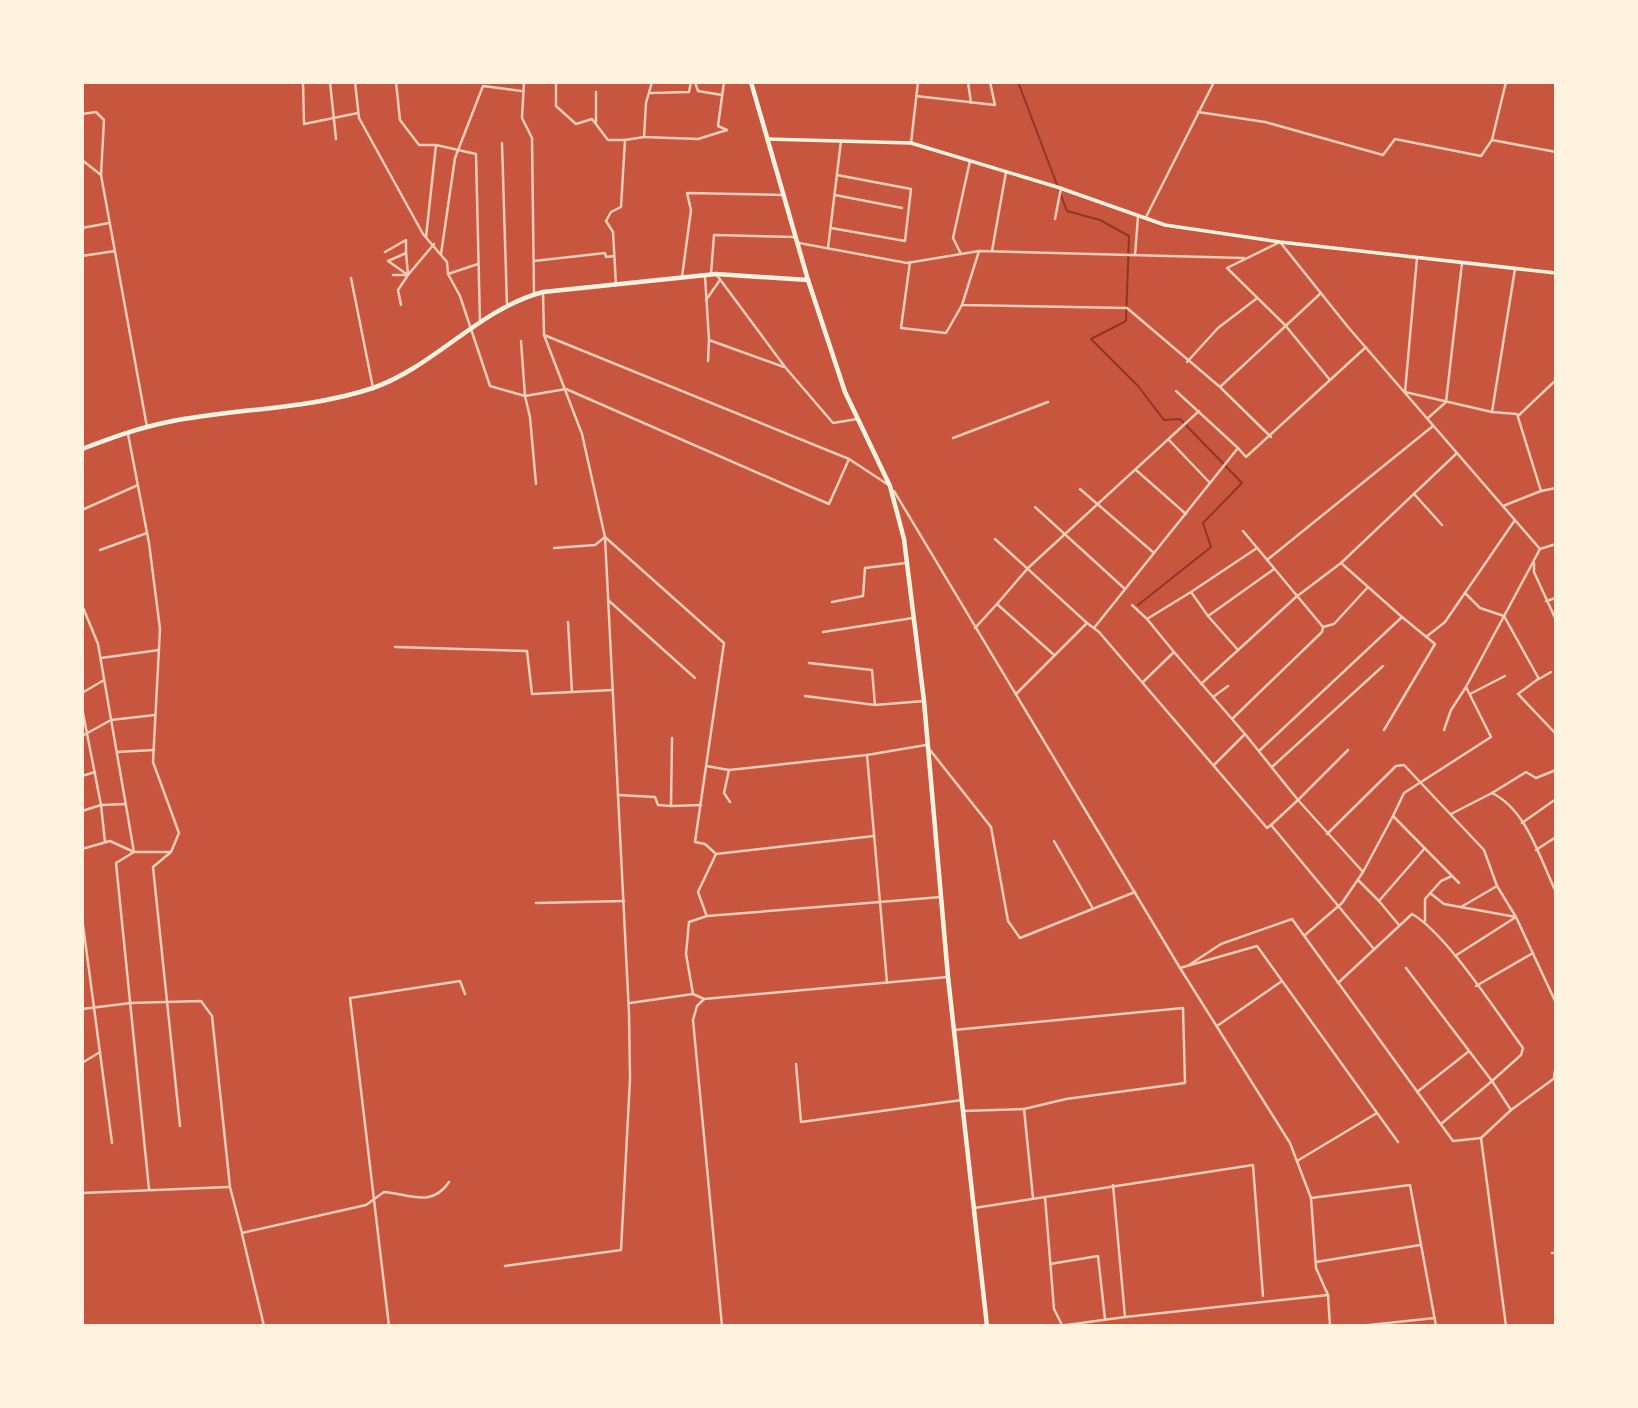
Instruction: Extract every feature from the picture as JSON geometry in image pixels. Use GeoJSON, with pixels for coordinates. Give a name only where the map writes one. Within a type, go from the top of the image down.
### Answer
{"type":"FeatureCollection","features":[{"type":"Feature","properties":{"kind":"main road"},"geometry":{"type":"LineString","coordinates":[[751,82],[807,279],[845,392],[890,486],[906,563],[923,701],[948,977],[987,1326]]}},
{"type":"Feature","properties":{"kind":"main road"},"geometry":{"type":"LineString","coordinates":[[767,139],[911,144],[1061,188],[1144,219],[1280,242],[1556,273]]}},
{"type":"Feature","properties":{"kind":"main road"},"geometry":{"type":"LineString","coordinates":[[82,449],[128,431],[318,401],[373,387],[414,370],[507,306],[543,292],[714,274],[807,279]]}},
{"type":"Feature","properties":{"kind":"street"},"geometry":{"type":"LineString","coordinates":[[303,82],[304,124],[358,113]]}},
{"type":"Feature","properties":{"kind":"street"},"geometry":{"type":"LineString","coordinates":[[330,82],[336,139]]}},
{"type":"Feature","properties":{"kind":"street"},"geometry":{"type":"LineString","coordinates":[[355,82],[358,113],[426,237],[447,262],[448,274],[460,296],[490,386],[525,396],[566,389],[829,503],[849,459]]}},
{"type":"Feature","properties":{"kind":"street"},"geometry":{"type":"LineString","coordinates":[[396,82],[400,120],[419,145],[436,145],[476,154],[480,323]]}},
{"type":"Feature","properties":{"kind":"street"},"geometry":{"type":"LineString","coordinates":[[524,82],[522,118],[532,138],[534,295]]}},
{"type":"Feature","properties":{"kind":"street"},"geometry":{"type":"LineString","coordinates":[[556,82],[556,106],[576,124],[593,119],[608,140],[644,137],[698,139],[727,130],[718,126],[724,82]]}},
{"type":"Feature","properties":{"kind":"street"},"geometry":{"type":"LineString","coordinates":[[644,137],[652,82]]}},
{"type":"Feature","properties":{"kind":"street"},"geometry":{"type":"LineString","coordinates":[[649,93],[689,92],[693,82]]}},
{"type":"Feature","properties":{"kind":"street"},"geometry":{"type":"LineString","coordinates":[[693,82],[698,91],[722,95]]}},
{"type":"Feature","properties":{"kind":"street"},"geometry":{"type":"LineString","coordinates":[[911,144],[918,82]]}},
{"type":"Feature","properties":{"kind":"street"},"geometry":{"type":"LineString","coordinates":[[968,82],[971,103]]}},
{"type":"Feature","properties":{"kind":"street"},"geometry":{"type":"LineString","coordinates":[[916,96],[995,105],[990,82]]}},
{"type":"Feature","properties":{"kind":"street"},"geometry":{"type":"LineString","coordinates":[[1144,219],[1213,82]]}},
{"type":"Feature","properties":{"kind":"street"},"geometry":{"type":"LineString","coordinates":[[1198,112],[1265,122],[1383,155],[1395,139],[1481,156],[1492,140],[1506,82]]}},
{"type":"Feature","properties":{"kind":"street"},"geometry":{"type":"LineString","coordinates":[[441,254],[455,158],[483,86],[522,91]]}},
{"type":"Feature","properties":{"kind":"street"},"geometry":{"type":"LineString","coordinates":[[596,92],[596,124]]}},
{"type":"Feature","properties":{"kind":"street"},"geometry":{"type":"LineString","coordinates":[[82,114],[96,112],[104,120],[101,175],[147,427]]}},
{"type":"Feature","properties":{"kind":"street"},"geometry":{"type":"LineString","coordinates":[[615,285],[613,232],[606,221],[611,212],[621,207],[625,140]]}},
{"type":"Feature","properties":{"kind":"street"},"geometry":{"type":"LineString","coordinates":[[1492,140],[1556,152]]}},
{"type":"Feature","properties":{"kind":"street"},"geometry":{"type":"LineString","coordinates":[[828,248],[841,142]]}},
{"type":"Feature","properties":{"kind":"street"},"geometry":{"type":"LineString","coordinates":[[502,143],[507,306]]}},
{"type":"Feature","properties":{"kind":"street"},"geometry":{"type":"LineString","coordinates":[[426,237],[436,145]]}},
{"type":"Feature","properties":{"kind":"street"},"geometry":{"type":"LineString","coordinates":[[82,160],[101,175]]}},
{"type":"Feature","properties":{"kind":"street"},"geometry":{"type":"LineString","coordinates":[[961,254],[953,238],[970,161]]}},
{"type":"Feature","properties":{"kind":"street"},"geometry":{"type":"LineString","coordinates":[[992,251],[1006,172]]}},
{"type":"Feature","properties":{"kind":"street"},"geometry":{"type":"LineString","coordinates":[[831,228],[905,241],[910,208],[911,188],[837,175]]}},
{"type":"Feature","properties":{"kind":"street"},"geometry":{"type":"LineString","coordinates":[[1055,219],[1061,188]]}},
{"type":"Feature","properties":{"kind":"street"},"geometry":{"type":"LineString","coordinates":[[682,278],[691,210],[687,193],[783,195]]}},
{"type":"Feature","properties":{"kind":"street"},"geometry":{"type":"LineString","coordinates":[[835,195],[902,208]]}},
{"type":"Feature","properties":{"kind":"street"},"geometry":{"type":"LineString","coordinates":[[1135,255],[1138,217]]}},
{"type":"Feature","properties":{"kind":"street"},"geometry":{"type":"LineString","coordinates":[[82,228],[109,223]]}},
{"type":"Feature","properties":{"kind":"street"},"geometry":{"type":"LineString","coordinates":[[858,419],[833,423],[785,368],[714,274],[714,234],[796,240],[910,262],[979,251],[1248,258]]}},
{"type":"Feature","properties":{"kind":"street"},"geometry":{"type":"LineString","coordinates":[[385,252],[406,240],[408,275]]}},
{"type":"Feature","properties":{"kind":"street"},"geometry":{"type":"LineString","coordinates":[[1330,380],[1285,325],[1227,268],[1280,242],[1366,347],[1540,549]]}},
{"type":"Feature","properties":{"kind":"street"},"geometry":{"type":"LineString","coordinates":[[401,305],[398,290],[434,244]]}},
{"type":"Feature","properties":{"kind":"street"},"geometry":{"type":"LineString","coordinates":[[82,256],[116,251]]}},
{"type":"Feature","properties":{"kind":"street"},"geometry":{"type":"LineString","coordinates":[[910,262],[901,328],[946,333],[962,305],[979,251]]}},
{"type":"Feature","properties":{"kind":"street"},"geometry":{"type":"LineString","coordinates":[[407,253],[388,261],[408,275]]}},
{"type":"Feature","properties":{"kind":"street"},"geometry":{"type":"LineString","coordinates":[[534,261],[605,253],[606,257],[614,256]]}},
{"type":"Feature","properties":{"kind":"street"},"geometry":{"type":"LineString","coordinates":[[1405,392],[1417,258]]}},
{"type":"Feature","properties":{"kind":"street"},"geometry":{"type":"LineString","coordinates":[[448,274],[479,263]]}},
{"type":"Feature","properties":{"kind":"street"},"geometry":{"type":"LineString","coordinates":[[1427,418],[1446,402],[1462,263]]}},
{"type":"Feature","properties":{"kind":"street"},"geometry":{"type":"LineString","coordinates":[[1492,412],[1515,269]]}},
{"type":"Feature","properties":{"kind":"street"},"geometry":{"type":"LineString","coordinates":[[393,275],[408,275]]}},
{"type":"Feature","properties":{"kind":"street"},"geometry":{"type":"LineString","coordinates":[[705,276],[708,361]]}},
{"type":"Feature","properties":{"kind":"street"},"geometry":{"type":"LineString","coordinates":[[351,278],[373,387]]}},
{"type":"Feature","properties":{"kind":"street"},"geometry":{"type":"LineString","coordinates":[[706,300],[720,281]]}},
{"type":"Feature","properties":{"kind":"street"},"geometry":{"type":"LineString","coordinates":[[505,1266],[621,1250],[630,1079],[629,1003],[605,537],[582,434],[544,335],[543,292]]}},
{"type":"Feature","properties":{"kind":"street"},"geometry":{"type":"LineString","coordinates":[[1220,387],[1321,293]]}},
{"type":"Feature","properties":{"kind":"street"},"geometry":{"type":"LineString","coordinates":[[1187,362],[1218,328],[1256,299]]}},
{"type":"Feature","properties":{"kind":"street"},"geometry":{"type":"LineString","coordinates":[[962,305],[1127,308],[1187,362],[1220,387],[1271,437]]}},
{"type":"Feature","properties":{"kind":"street"},"geometry":{"type":"LineString","coordinates":[[544,335],[849,459],[890,486],[1180,968],[1290,1143],[1311,1198],[1316,1262],[1328,1294],[1331,1326]]}},
{"type":"Feature","properties":{"kind":"street"},"geometry":{"type":"LineString","coordinates":[[709,340],[785,368]]}},
{"type":"Feature","properties":{"kind":"street"},"geometry":{"type":"LineString","coordinates":[[522,341],[525,396],[530,417],[536,484]]}},
{"type":"Feature","properties":{"kind":"street"},"geometry":{"type":"LineString","coordinates":[[1176,391],[1246,457],[1271,437],[1366,347]]}},
{"type":"Feature","properties":{"kind":"street"},"geometry":{"type":"LineString","coordinates":[[1518,416],[1556,380]]}},
{"type":"Feature","properties":{"kind":"street"},"geometry":{"type":"LineString","coordinates":[[1405,392],[1518,416]]}},
{"type":"Feature","properties":{"kind":"street"},"geometry":{"type":"LineString","coordinates":[[953,438],[1048,402]]}},
{"type":"Feature","properties":{"kind":"street"},"geometry":{"type":"LineString","coordinates":[[975,628],[1028,568],[1199,411]]}},
{"type":"Feature","properties":{"kind":"street"},"geometry":{"type":"LineString","coordinates":[[1518,416],[1541,491]]}},
{"type":"Feature","properties":{"kind":"street"},"geometry":{"type":"LineString","coordinates":[[1267,560],[1434,426]]}},
{"type":"Feature","properties":{"kind":"street"},"geometry":{"type":"LineString","coordinates":[[128,431],[147,533],[160,629],[153,762],[179,833],[171,852],[153,867],[180,1126]]}},
{"type":"Feature","properties":{"kind":"street"},"geometry":{"type":"LineString","coordinates":[[1169,439],[1210,483]]}},
{"type":"Feature","properties":{"kind":"street"},"geometry":{"type":"LineString","coordinates":[[1094,628],[1238,448]]}},
{"type":"Feature","properties":{"kind":"street"},"geometry":{"type":"LineString","coordinates":[[1201,684],[1296,597],[1341,563],[1457,453]]}},
{"type":"Feature","properties":{"kind":"street"},"geometry":{"type":"LineString","coordinates":[[1136,470],[1186,514]]}},
{"type":"Feature","properties":{"kind":"street"},"geometry":{"type":"LineString","coordinates":[[82,509],[138,485]]}},
{"type":"Feature","properties":{"kind":"street"},"geometry":{"type":"LineString","coordinates":[[1503,506],[1556,488]]}},
{"type":"Feature","properties":{"kind":"street"},"geometry":{"type":"LineString","coordinates":[[1080,489],[1154,553]]}},
{"type":"Feature","properties":{"kind":"street"},"geometry":{"type":"LineString","coordinates":[[1415,495],[1442,525]]}},
{"type":"Feature","properties":{"kind":"street"},"geometry":{"type":"LineString","coordinates":[[1035,507],[1125,589]]}},
{"type":"Feature","properties":{"kind":"street"},"geometry":{"type":"LineString","coordinates":[[1426,637],[1445,622],[1515,519]]}},
{"type":"Feature","properties":{"kind":"street"},"geometry":{"type":"LineString","coordinates":[[1243,531],[1323,627]]}},
{"type":"Feature","properties":{"kind":"street"},"geometry":{"type":"LineString","coordinates":[[100,550],[147,533]]}},
{"type":"Feature","properties":{"kind":"street"},"geometry":{"type":"LineString","coordinates":[[554,548],[596,545],[605,537]]}},
{"type":"Feature","properties":{"kind":"street"},"geometry":{"type":"LineString","coordinates":[[605,537],[724,643],[695,842],[705,844],[716,854],[874,836]]}},
{"type":"Feature","properties":{"kind":"street"},"geometry":{"type":"LineString","coordinates":[[995,539],[1094,628],[1215,764],[1267,828],[1348,750]]}},
{"type":"Feature","properties":{"kind":"street"},"geometry":{"type":"LineString","coordinates":[[1444,730],[1451,710],[1540,549],[1556,544]]}},
{"type":"Feature","properties":{"kind":"street"},"geometry":{"type":"LineString","coordinates":[[1147,619],[1257,548]]}},
{"type":"Feature","properties":{"kind":"street"},"geometry":{"type":"LineString","coordinates":[[1534,559],[1534,572],[1556,620]]}},
{"type":"Feature","properties":{"kind":"street"},"geometry":{"type":"LineString","coordinates":[[832,602],[863,596],[865,568],[906,563]]}},
{"type":"Feature","properties":{"kind":"street"},"geometry":{"type":"LineString","coordinates":[[1341,563],[1435,644],[1384,730]]}},
{"type":"Feature","properties":{"kind":"street"},"geometry":{"type":"LineString","coordinates":[[1208,616],[1274,569]]}},
{"type":"Feature","properties":{"kind":"street"},"geometry":{"type":"LineString","coordinates":[[1323,627],[1334,624],[1368,587]]}},
{"type":"Feature","properties":{"kind":"street"},"geometry":{"type":"LineString","coordinates":[[1191,592],[1238,650]]}},
{"type":"Feature","properties":{"kind":"street"},"geometry":{"type":"LineString","coordinates":[[1465,593],[1480,608],[1504,616],[1539,678]]}},
{"type":"Feature","properties":{"kind":"street"},"geometry":{"type":"LineString","coordinates":[[1546,601],[1556,598]]}},
{"type":"Feature","properties":{"kind":"street"},"geometry":{"type":"LineString","coordinates":[[608,600],[695,678]]}},
{"type":"Feature","properties":{"kind":"street"},"geometry":{"type":"LineString","coordinates":[[997,604],[1055,655]]}},
{"type":"Feature","properties":{"kind":"street"},"geometry":{"type":"LineString","coordinates":[[1132,605],[1245,734],[1327,834],[1363,872]]}},
{"type":"Feature","properties":{"kind":"street"},"geometry":{"type":"LineString","coordinates":[[82,606],[98,644],[134,852]]}},
{"type":"Feature","properties":{"kind":"street"},"geometry":{"type":"LineString","coordinates":[[1259,751],[1402,617]]}},
{"type":"Feature","properties":{"kind":"street"},"geometry":{"type":"LineString","coordinates":[[823,632],[913,618]]}},
{"type":"Feature","properties":{"kind":"street"},"geometry":{"type":"LineString","coordinates":[[568,622],[572,692]]}},
{"type":"Feature","properties":{"kind":"street"},"geometry":{"type":"LineString","coordinates":[[1016,694],[1087,623]]}},
{"type":"Feature","properties":{"kind":"street"},"geometry":{"type":"LineString","coordinates":[[1232,719],[1322,632],[1323,627]]}},
{"type":"Feature","properties":{"kind":"street"},"geometry":{"type":"LineString","coordinates":[[395,647],[527,651],[532,694],[613,690]]}},
{"type":"Feature","properties":{"kind":"street"},"geometry":{"type":"LineString","coordinates":[[101,659],[159,650]]}},
{"type":"Feature","properties":{"kind":"street"},"geometry":{"type":"LineString","coordinates":[[1143,682],[1174,652]]}},
{"type":"Feature","properties":{"kind":"street"},"geometry":{"type":"LineString","coordinates":[[809,663],[872,670],[875,705]]}},
{"type":"Feature","properties":{"kind":"street"},"geometry":{"type":"LineString","coordinates":[[1272,767],[1384,666]]}},
{"type":"Feature","properties":{"kind":"street"},"geometry":{"type":"LineString","coordinates":[[1551,672],[1518,694],[1556,734]]}},
{"type":"Feature","properties":{"kind":"street"},"geometry":{"type":"LineString","coordinates":[[1470,694],[1505,676]]}},
{"type":"Feature","properties":{"kind":"street"},"geometry":{"type":"LineString","coordinates":[[82,693],[104,680]]}},
{"type":"Feature","properties":{"kind":"street"},"geometry":{"type":"LineString","coordinates":[[1213,697],[1228,686]]}},
{"type":"Feature","properties":{"kind":"street"},"geometry":{"type":"LineString","coordinates":[[1304,936],[1340,904],[1358,880],[1404,793],[1491,737],[1466,687]]}},
{"type":"Feature","properties":{"kind":"street"},"geometry":{"type":"LineString","coordinates":[[806,696],[875,705],[923,701]]}},
{"type":"Feature","properties":{"kind":"street"},"geometry":{"type":"LineString","coordinates":[[82,708],[84,735],[95,772],[105,842]]}},
{"type":"Feature","properties":{"kind":"street"},"geometry":{"type":"LineString","coordinates":[[84,735],[111,720],[155,715]]}},
{"type":"Feature","properties":{"kind":"street"},"geometry":{"type":"LineString","coordinates":[[1215,764],[1245,734]]}},
{"type":"Feature","properties":{"kind":"street"},"geometry":{"type":"LineString","coordinates":[[671,806],[672,738]]}},
{"type":"Feature","properties":{"kind":"street"},"geometry":{"type":"LineString","coordinates":[[706,766],[729,770],[867,755],[926,745],[991,827],[1008,921],[1020,938],[1135,892]]}},
{"type":"Feature","properties":{"kind":"street"},"geometry":{"type":"LineString","coordinates":[[117,752],[153,750]]}},
{"type":"Feature","properties":{"kind":"street"},"geometry":{"type":"LineString","coordinates":[[867,755],[887,983]]}},
{"type":"Feature","properties":{"kind":"street"},"geometry":{"type":"LineString","coordinates":[[1327,834],[1396,766],[1404,765],[1423,782],[1484,850],[1497,886],[1516,917],[1556,1003]]}},
{"type":"Feature","properties":{"kind":"street"},"geometry":{"type":"LineString","coordinates":[[729,770],[724,793],[730,802]]}},
{"type":"Feature","properties":{"kind":"street"},"geometry":{"type":"LineString","coordinates":[[1451,814],[1526,772],[1536,778],[1556,770]]}},
{"type":"Feature","properties":{"kind":"street"},"geometry":{"type":"LineString","coordinates":[[82,776],[95,772]]}},
{"type":"Feature","properties":{"kind":"street"},"geometry":{"type":"LineString","coordinates":[[1492,793],[1507,800],[1522,823],[1556,892]]}},
{"type":"Feature","properties":{"kind":"street"},"geometry":{"type":"LineString","coordinates":[[618,795],[655,797],[657,805],[701,805]]}},
{"type":"Feature","properties":{"kind":"street"},"geometry":{"type":"LineString","coordinates":[[1522,823],[1556,799]]}},
{"type":"Feature","properties":{"kind":"street"},"geometry":{"type":"LineString","coordinates":[[82,811],[125,804]]}},
{"type":"Feature","properties":{"kind":"street"},"geometry":{"type":"LineString","coordinates":[[1393,816],[1459,883]]}},
{"type":"Feature","properties":{"kind":"street"},"geometry":{"type":"LineString","coordinates":[[1270,825],[1340,904],[1374,948]]}},
{"type":"Feature","properties":{"kind":"street"},"geometry":{"type":"LineString","coordinates":[[1536,850],[1556,837]]}},
{"type":"Feature","properties":{"kind":"street"},"geometry":{"type":"LineString","coordinates":[[82,849],[110,841],[134,852],[171,852]]}},
{"type":"Feature","properties":{"kind":"street"},"geometry":{"type":"LineString","coordinates":[[1054,841],[1092,907]]}},
{"type":"Feature","properties":{"kind":"street"},"geometry":{"type":"LineString","coordinates":[[1379,901],[1424,848]]}},
{"type":"Feature","properties":{"kind":"street"},"geometry":{"type":"LineString","coordinates":[[134,852],[116,863],[149,1189]]}},
{"type":"Feature","properties":{"kind":"street"},"geometry":{"type":"LineString","coordinates":[[707,916],[698,892],[716,854]]}},
{"type":"Feature","properties":{"kind":"street"},"geometry":{"type":"LineString","coordinates":[[1425,921],[1425,899],[1441,881],[1452,876]]}},
{"type":"Feature","properties":{"kind":"street"},"geometry":{"type":"LineString","coordinates":[[1358,880],[1400,926]]}},
{"type":"Feature","properties":{"kind":"street"},"geometry":{"type":"LineString","coordinates":[[1461,907],[1497,886]]}},
{"type":"Feature","properties":{"kind":"street"},"geometry":{"type":"LineString","coordinates":[[1430,893],[1444,904],[1516,917]]}},
{"type":"Feature","properties":{"kind":"street"},"geometry":{"type":"LineString","coordinates":[[692,994],[686,937],[689,922],[707,916],[941,897]]}},
{"type":"Feature","properties":{"kind":"street"},"geometry":{"type":"LineString","coordinates":[[536,903],[624,901]]}},
{"type":"Feature","properties":{"kind":"street"},"geometry":{"type":"LineString","coordinates":[[1338,983],[1412,914],[1425,921],[1454,956],[1523,1048],[1521,1055],[1441,1124]]}},
{"type":"Feature","properties":{"kind":"street"},"geometry":{"type":"LineString","coordinates":[[1454,956],[1516,917]]}},
{"type":"Feature","properties":{"kind":"street"},"geometry":{"type":"LineString","coordinates":[[1189,965],[1221,944],[1292,919],[1453,1140],[1481,1138],[1511,1110],[1555,1077],[1556,1065]]}},
{"type":"Feature","properties":{"kind":"street"},"geometry":{"type":"LineString","coordinates":[[83,925],[112,1143]]}},
{"type":"Feature","properties":{"kind":"street"},"geometry":{"type":"LineString","coordinates":[[1180,968],[1257,946],[1398,1142]]}},
{"type":"Feature","properties":{"kind":"street"},"geometry":{"type":"LineString","coordinates":[[1476,986],[1533,953]]}},
{"type":"Feature","properties":{"kind":"street"},"geometry":{"type":"LineString","coordinates":[[1406,968],[1511,1110]]}},
{"type":"Feature","properties":{"kind":"street"},"geometry":{"type":"LineString","coordinates":[[629,1003],[692,994],[704,999],[948,977]]}},
{"type":"Feature","properties":{"kind":"street"},"geometry":{"type":"LineString","coordinates":[[390,1326],[350,998],[460,981],[465,994]]}},
{"type":"Feature","properties":{"kind":"street"},"geometry":{"type":"LineString","coordinates":[[1217,1027],[1282,981]]}},
{"type":"Feature","properties":{"kind":"street"},"geometry":{"type":"LineString","coordinates":[[704,999],[697,1006],[693,1020],[722,1326]]}},
{"type":"Feature","properties":{"kind":"street"},"geometry":{"type":"LineString","coordinates":[[82,1009],[131,1003],[201,1001],[212,1016],[230,1187],[264,1326]]}},
{"type":"Feature","properties":{"kind":"street"},"geometry":{"type":"LineString","coordinates":[[954,1030],[1183,1008],[1185,1083],[1066,1099],[1024,1109],[963,1111]]}},
{"type":"Feature","properties":{"kind":"street"},"geometry":{"type":"LineString","coordinates":[[82,1063],[100,1052]]}},
{"type":"Feature","properties":{"kind":"street"},"geometry":{"type":"LineString","coordinates":[[1417,1092],[1468,1052]]}},
{"type":"Feature","properties":{"kind":"street"},"geometry":{"type":"LineString","coordinates":[[796,1064],[801,1122],[962,1100]]}},
{"type":"Feature","properties":{"kind":"street"},"geometry":{"type":"LineString","coordinates":[[1024,1109],[1033,1198]]}},
{"type":"Feature","properties":{"kind":"street"},"geometry":{"type":"LineString","coordinates":[[1297,1161],[1377,1113]]}},
{"type":"Feature","properties":{"kind":"street"},"geometry":{"type":"LineString","coordinates":[[1481,1138],[1506,1326]]}},
{"type":"Feature","properties":{"kind":"street"},"geometry":{"type":"LineString","coordinates":[[974,1208],[1253,1165],[1263,1296]]}},
{"type":"Feature","properties":{"kind":"street"},"geometry":{"type":"LineString","coordinates":[[242,1233],[366,1205],[384,1192],[430,1198],[442,1193],[449,1182]]}},
{"type":"Feature","properties":{"kind":"street"},"geometry":{"type":"LineString","coordinates":[[1113,1185],[1125,1317]]}},
{"type":"Feature","properties":{"kind":"street"},"geometry":{"type":"LineString","coordinates":[[1311,1198],[1410,1185],[1436,1326]]}},
{"type":"Feature","properties":{"kind":"street"},"geometry":{"type":"LineString","coordinates":[[82,1193],[230,1187]]}},
{"type":"Feature","properties":{"kind":"street"},"geometry":{"type":"LineString","coordinates":[[1045,1197],[1054,1309],[1060,1326],[1328,1294]]}},
{"type":"Feature","properties":{"kind":"street"},"geometry":{"type":"LineString","coordinates":[[1316,1262],[1421,1245]]}},
{"type":"Feature","properties":{"kind":"street"},"geometry":{"type":"LineString","coordinates":[[1050,1264],[1098,1256],[1105,1320]]}},
{"type":"Feature","properties":{"kind":"street"},"geometry":{"type":"LineString","coordinates":[[1359,1326],[1435,1318]]}},
{"type":"Feature","properties":{"kind":"waterway"},"geometry":{"type":"LineString","coordinates":[[1018,82],[1067,211],[1100,220],[1129,236],[1126,321],[1091,339],[1138,386],[1164,420],[1180,419],[1242,483],[1203,523],[1211,547],[1138,605]]}}]}
